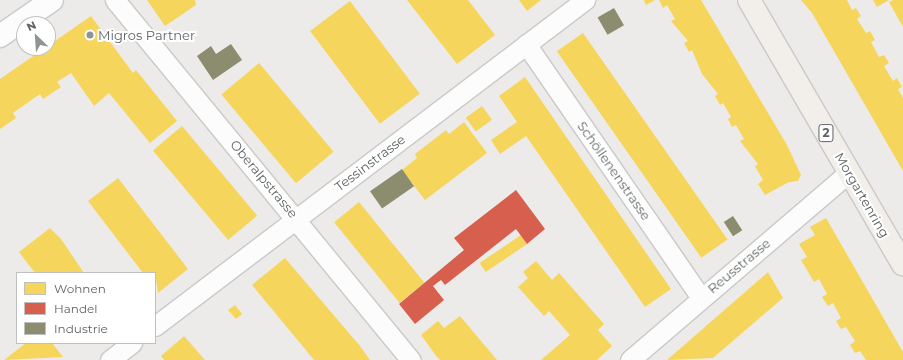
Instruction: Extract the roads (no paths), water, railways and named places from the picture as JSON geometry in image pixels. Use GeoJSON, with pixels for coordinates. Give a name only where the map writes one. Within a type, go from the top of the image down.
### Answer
{"type":"FeatureCollection","features":[{"type":"Feature","properties":{"kind":"main road","name":"Morgartenring"},"geometry":{"type":"LineString","coordinates":[[749,0],[903,265]]}},
{"type":"Feature","properties":{"kind":"street"},"geometry":{"type":"LineString","coordinates":[[0,36],[52,0]]}},
{"type":"Feature","properties":{"kind":"street","name":"Oberalpstrasse"},"geometry":{"type":"LineString","coordinates":[[115,0],[296,218],[411,360]]}},
{"type":"Feature","properties":{"kind":"street","name":"Tessinstrasse"},"geometry":{"type":"LineString","coordinates":[[156,325],[585,0]]}},
{"type":"Feature","properties":{"kind":"street","name":"Schöllenenstrasse"},"geometry":{"type":"LineString","coordinates":[[526,44],[702,298]]}},
{"type":"Feature","properties":{"kind":"street","name":"Reusstrasse"},"geometry":{"type":"LineString","coordinates":[[630,360],[849,172]]}},
{"type":"Feature","properties":{"kind":"place","name":"Migros Partner"},"geometry":{"type":"Point","coordinates":[90,35]}}]}
